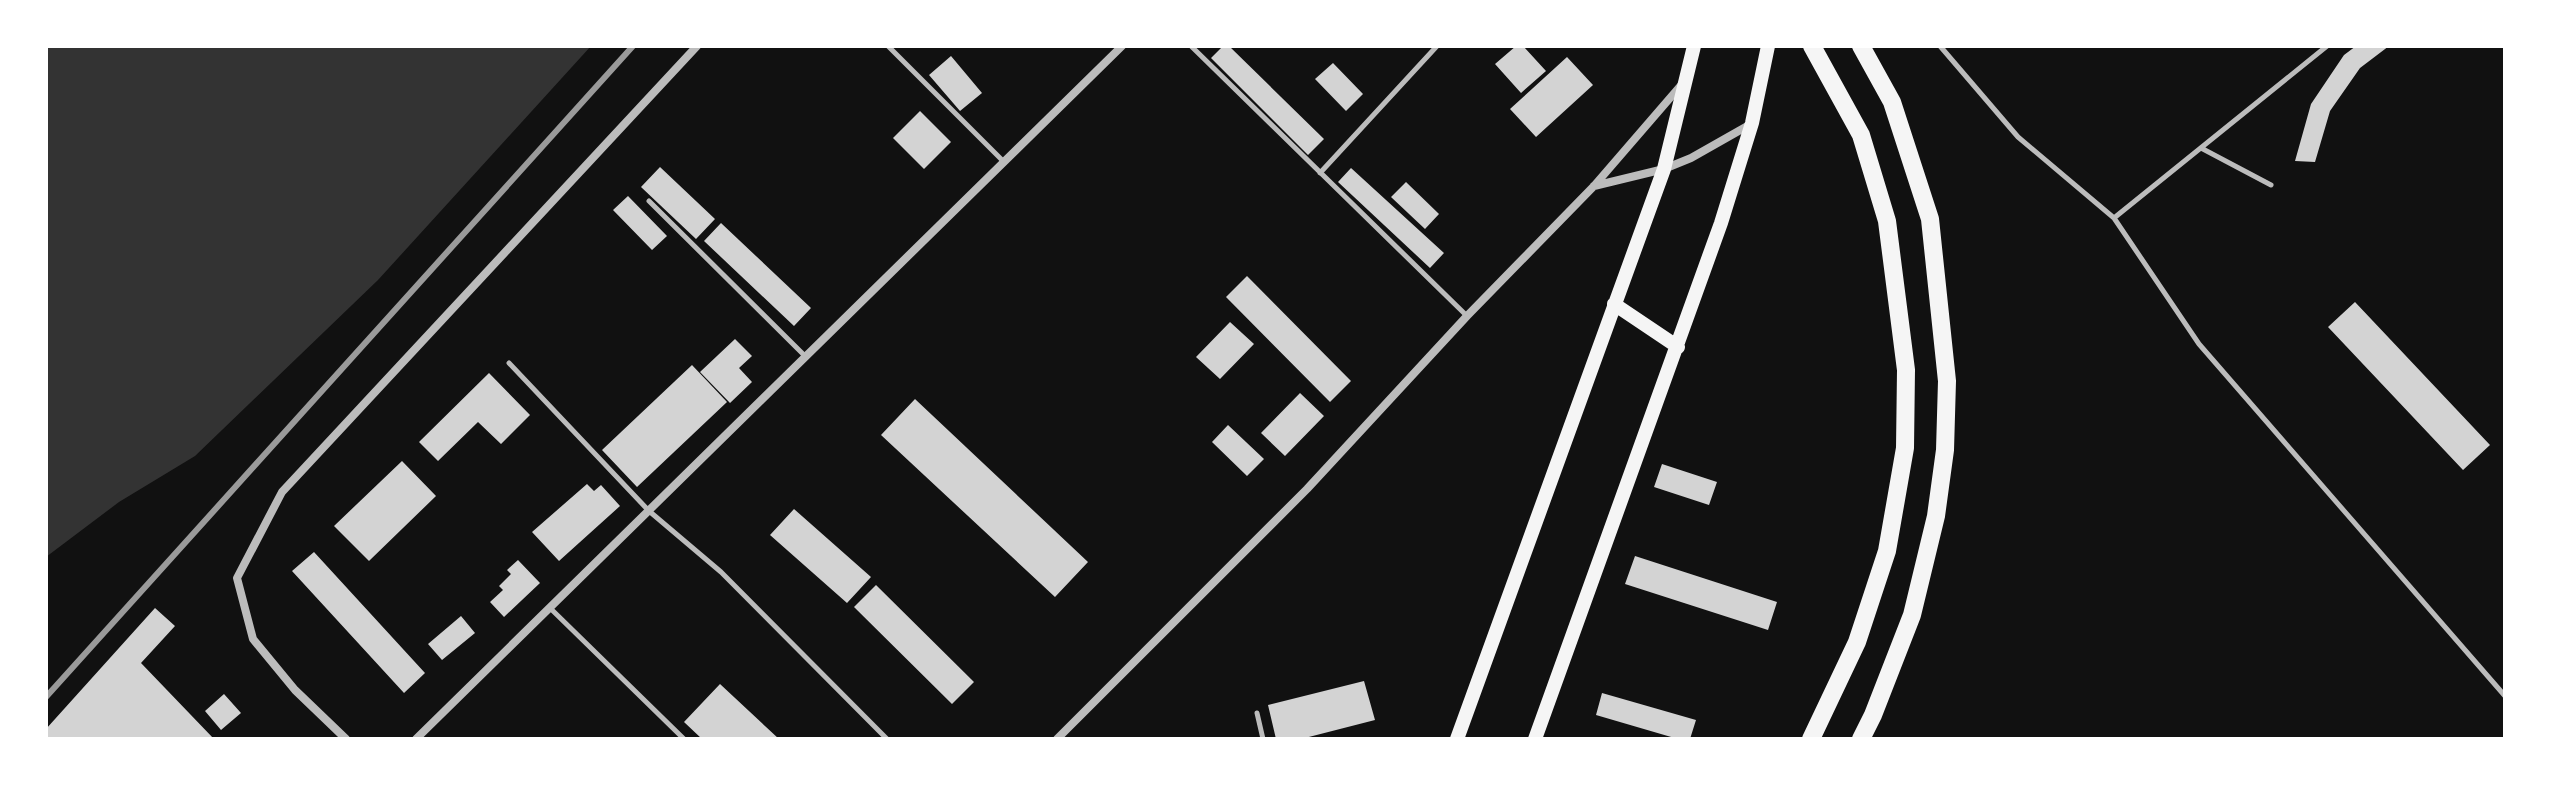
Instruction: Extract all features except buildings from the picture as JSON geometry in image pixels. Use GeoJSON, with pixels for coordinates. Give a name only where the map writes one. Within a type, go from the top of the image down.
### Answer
{"type":"FeatureCollection","features":[{"type":"Feature","properties":{"kind":"highway"},"geometry":{"type":"LineString","coordinates":[[1811,739],[1857,642],[1887,551],[1905,448],[1906,370],[1887,221],[1861,135],[1812,46]]}},
{"type":"Feature","properties":{"kind":"highway"},"geometry":{"type":"LineString","coordinates":[[1861,46],[1892,102],[1930,219],[1947,381],[1945,450],[1936,516],[1912,615],[1861,739]]}},
{"type":"Feature","properties":{"kind":"main road"},"geometry":{"type":"LineString","coordinates":[[1457,739],[1664,169],[1694,46]]}},
{"type":"Feature","properties":{"kind":"main road"},"geometry":{"type":"LineString","coordinates":[[1535,739],[1721,223],[1752,123],[1768,46]]}},
{"type":"Feature","properties":{"kind":"main road"},"geometry":{"type":"LineString","coordinates":[[1614,304],[1678,347]]}},
{"type":"Feature","properties":{"kind":"street"},"geometry":{"type":"LineString","coordinates":[[346,739],[295,690],[253,639],[237,578],[282,492],[697,46]]}},
{"type":"Feature","properties":{"kind":"street"},"geometry":{"type":"LineString","coordinates":[[416,739],[1122,46]]}},
{"type":"Feature","properties":{"kind":"street"},"geometry":{"type":"LineString","coordinates":[[1057,739],[1307,489],[1467,316],[1594,186],[1687,78]]}},
{"type":"Feature","properties":{"kind":"street"},"geometry":{"type":"LineString","coordinates":[[1594,186],[1664,169],[1691,158],[1752,123]]}},
{"type":"Feature","properties":{"kind":"lane"},"geometry":{"type":"LineString","coordinates":[[888,46],[1005,162]]}},
{"type":"Feature","properties":{"kind":"lane"},"geometry":{"type":"LineString","coordinates":[[1191,46],[1467,316]]}},
{"type":"Feature","properties":{"kind":"lane"},"geometry":{"type":"LineString","coordinates":[[1320,173],[1437,46]]}},
{"type":"Feature","properties":{"kind":"lane"},"geometry":{"type":"LineString","coordinates":[[1940,46],[2018,137],[2114,218],[2199,344],[2505,696]]}},
{"type":"Feature","properties":{"kind":"lane"},"geometry":{"type":"LineString","coordinates":[[2114,218],[2327,46]]}},
{"type":"Feature","properties":{"kind":"lane"},"geometry":{"type":"LineString","coordinates":[[2201,148],[2271,185]]}},
{"type":"Feature","properties":{"kind":"lane"},"geometry":{"type":"LineString","coordinates":[[649,201],[806,357]]}},
{"type":"Feature","properties":{"kind":"lane"},"geometry":{"type":"LineString","coordinates":[[509,363],[649,511],[721,572],[887,739]]}},
{"type":"Feature","properties":{"kind":"lane"},"geometry":{"type":"LineString","coordinates":[[550,608],[684,739]]}},
{"type":"Feature","properties":{"kind":"lane"},"geometry":{"type":"LineString","coordinates":[[1257,713],[1263,739]]}},
{"type":"Feature","properties":{"kind":"shaded area"},"geometry":{"type":"Polygon","coordinates":[[[46,46],[591,46],[378,280],[195,456],[119,502],[46,557],[46,46]]]}},
{"type":"Feature","properties":{"kind":"railway"},"geometry":{"type":"LineString","coordinates":[[46,697],[633,46]]}}]}
